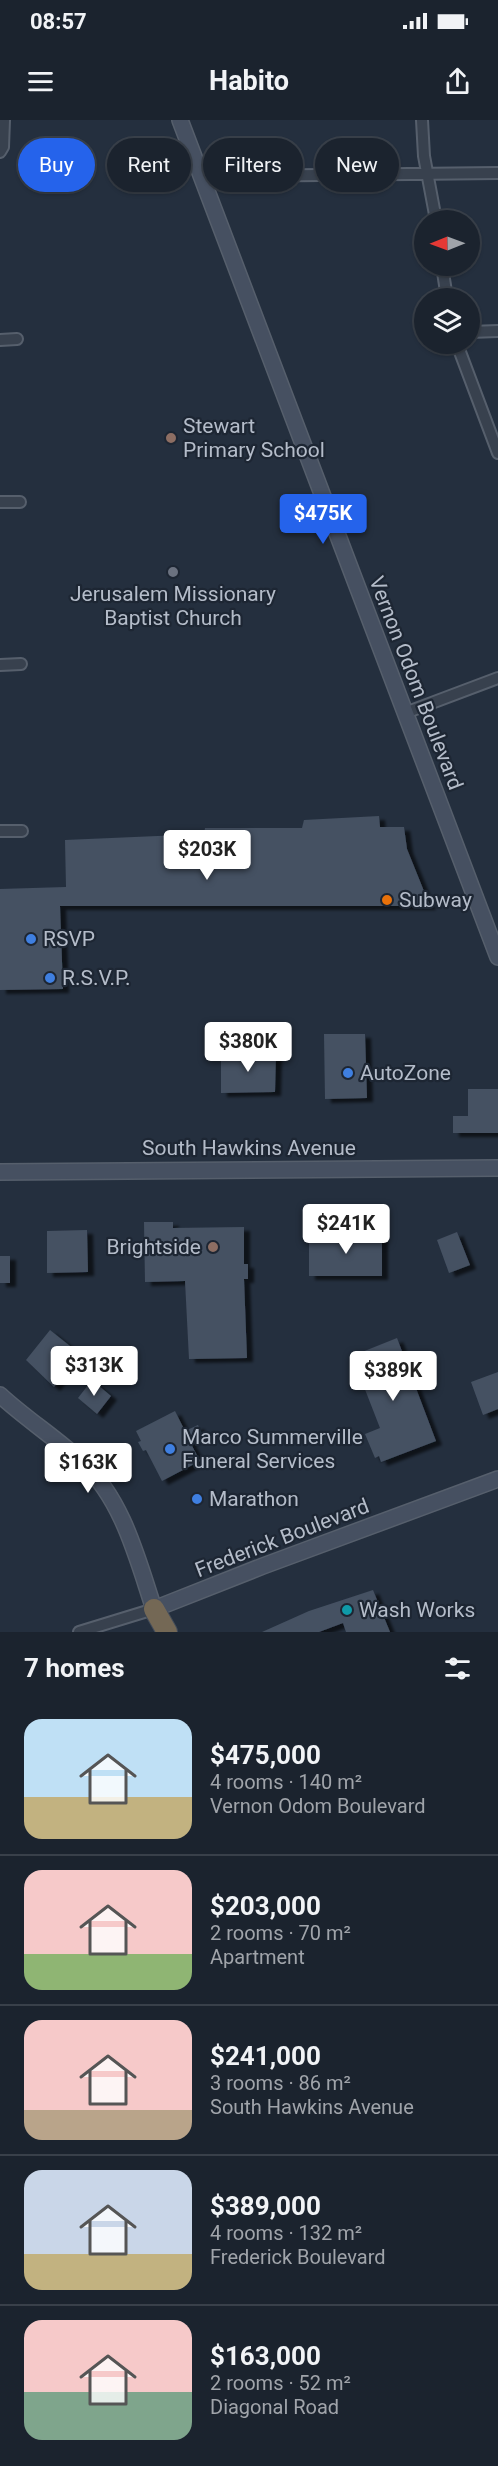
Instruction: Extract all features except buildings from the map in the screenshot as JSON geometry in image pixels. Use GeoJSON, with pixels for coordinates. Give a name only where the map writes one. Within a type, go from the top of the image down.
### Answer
{"type":"FeatureCollection","features":[{"type":"Feature","properties":{"kind":"highway"},"geometry":{"type":"LineString","coordinates":[[154,1609],[159,1632]]}},
{"type":"Feature","properties":{"kind":"highway"},"geometry":{"type":"LineString","coordinates":[[154,1609],[167,1632]]}},
{"type":"Feature","properties":{"kind":"street"},"geometry":{"type":"LineString","coordinates":[[0,152],[3,147],[4,120]]}},
{"type":"Feature","properties":{"kind":"street","name":"Vernon Odom Boulevard"},"geometry":{"type":"LineString","coordinates":[[180,120],[203,183]]}},
{"type":"Feature","properties":{"kind":"street"},"geometry":{"type":"LineString","coordinates":[[422,120],[424,156],[434,210]]}},
{"type":"Feature","properties":{"kind":"street"},"geometry":{"type":"LineString","coordinates":[[303,175],[498,172]]}},
{"type":"Feature","properties":{"kind":"street","name":"Vernon Odom Boulevard"},"geometry":{"type":"LineString","coordinates":[[206,192],[498,957]]}},
{"type":"Feature","properties":{"kind":"street"},"geometry":{"type":"LineString","coordinates":[[480,332],[498,331]]}},
{"type":"Feature","properties":{"kind":"street"},"geometry":{"type":"LineString","coordinates":[[0,340],[16,339]]}},
{"type":"Feature","properties":{"kind":"street"},"geometry":{"type":"LineString","coordinates":[[461,354],[498,453]]}},
{"type":"Feature","properties":{"kind":"street"},"geometry":{"type":"LineString","coordinates":[[0,502],[20,502]]}},
{"type":"Feature","properties":{"kind":"street"},"geometry":{"type":"LineString","coordinates":[[0,665],[21,664]]}},
{"type":"Feature","properties":{"kind":"street"},"geometry":{"type":"LineString","coordinates":[[405,713],[498,678]]}},
{"type":"Feature","properties":{"kind":"street"},"geometry":{"type":"LineString","coordinates":[[0,831],[22,831]]}},
{"type":"Feature","properties":{"kind":"street","name":"South Hawkins Avenue"},"geometry":{"type":"LineString","coordinates":[[0,1172],[498,1168]]}},
{"type":"Feature","properties":{"kind":"street"},"geometry":{"type":"LineString","coordinates":[[0,1395],[83,1463],[99,1481],[117,1509],[129,1535],[154,1609]]}},
{"type":"Feature","properties":{"kind":"street","name":"Frederick Boulevard"},"geometry":{"type":"LineString","coordinates":[[79,1632],[154,1609],[498,1479]]}},
{"type":"Feature","properties":{"kind":"place","name":"Stewart Primary School"},"geometry":{"type":"Point","coordinates":[171,438]}},
{"type":"Feature","properties":{"kind":"place","name":"Jerusalem Missionary Baptist Church"},"geometry":{"type":"Point","coordinates":[173,572]}},
{"type":"Feature","properties":{"kind":"place","name":"Subway"},"geometry":{"type":"Point","coordinates":[387,900]}},
{"type":"Feature","properties":{"kind":"place","name":"RSVP"},"geometry":{"type":"Point","coordinates":[31,939]}},
{"type":"Feature","properties":{"kind":"place","name":"R.S.V.P."},"geometry":{"type":"Point","coordinates":[50,978]}},
{"type":"Feature","properties":{"kind":"place","name":"AutoZone"},"geometry":{"type":"Point","coordinates":[348,1073]}},
{"type":"Feature","properties":{"kind":"place","name":"Brightside"},"geometry":{"type":"Point","coordinates":[213,1247]}},
{"type":"Feature","properties":{"kind":"place","name":"Marco Summerville Funeral Services"},"geometry":{"type":"Point","coordinates":[170,1449]}},
{"type":"Feature","properties":{"kind":"place","name":"Marathon"},"geometry":{"type":"Point","coordinates":[197,1499]}},
{"type":"Feature","properties":{"kind":"place","name":"Wash Works"},"geometry":{"type":"Point","coordinates":[347,1610]}}]}
